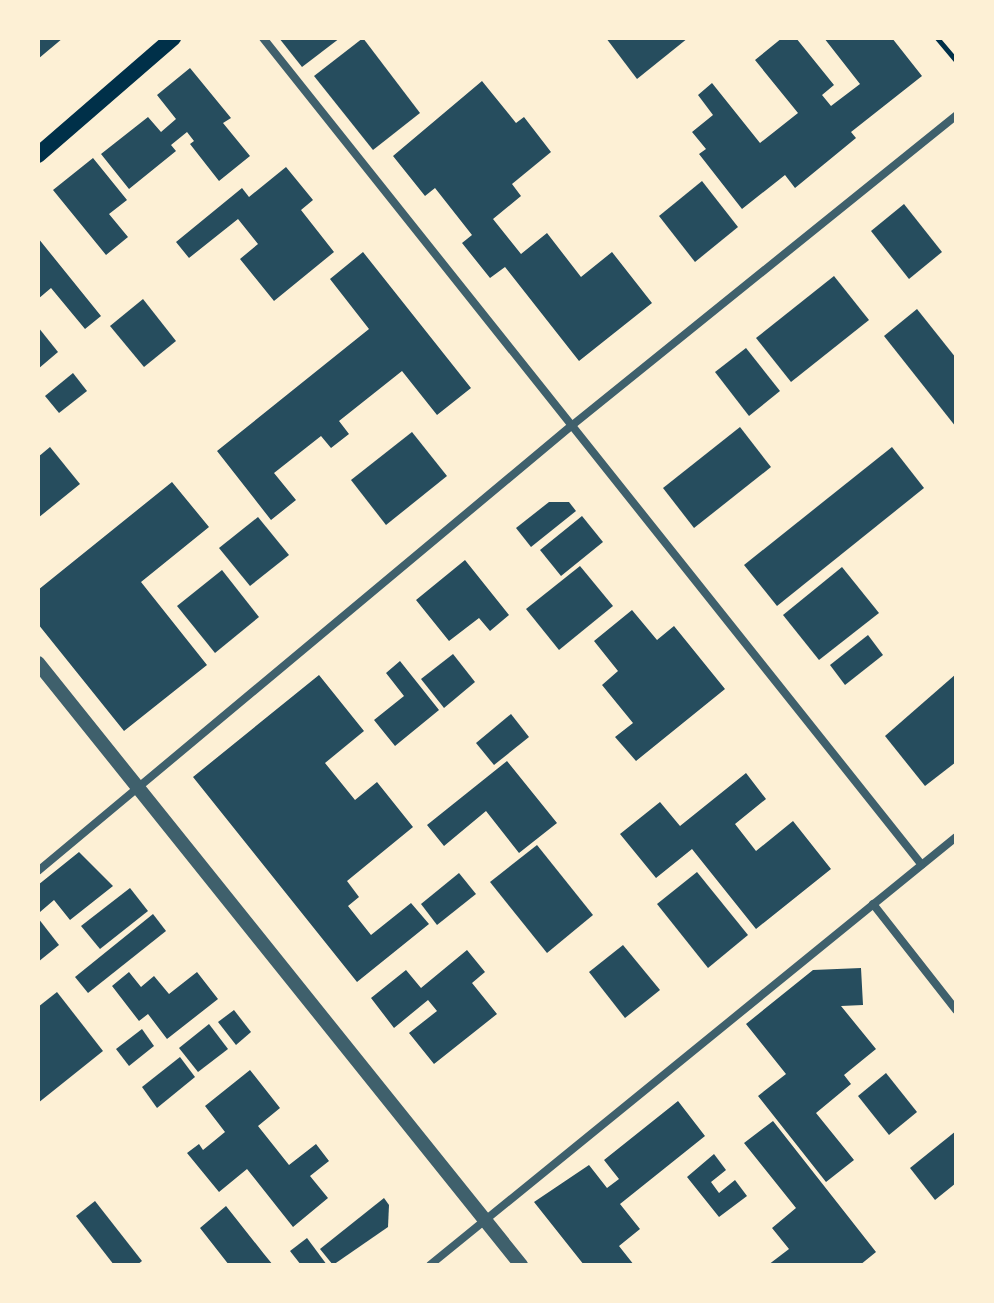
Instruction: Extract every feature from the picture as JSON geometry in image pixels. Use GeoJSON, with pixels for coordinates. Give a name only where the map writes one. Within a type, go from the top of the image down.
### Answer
{"type":"FeatureCollection","features":[{"type":"Feature","properties":{"kind":"main road"},"geometry":{"type":"LineString","coordinates":[[38,155],[173,38]]}},
{"type":"Feature","properties":{"kind":"street"},"geometry":{"type":"LineString","coordinates":[[263,38],[922,865]]}},
{"type":"Feature","properties":{"kind":"street"},"geometry":{"type":"LineString","coordinates":[[38,871],[570,427],[956,115]]}},
{"type":"Feature","properties":{"kind":"street"},"geometry":{"type":"LineString","coordinates":[[38,663],[521,1265]]}},
{"type":"Feature","properties":{"kind":"street"},"geometry":{"type":"LineString","coordinates":[[430,1265],[956,837]]}},
{"type":"Feature","properties":{"kind":"street"},"geometry":{"type":"LineString","coordinates":[[873,904],[956,1010]]}},
{"type":"Feature","properties":{"kind":"path"},"geometry":{"type":"LineString","coordinates":[[937,38],[956,61]]}},
{"type":"Feature","properties":{"kind":"building"},"geometry":{"type":"Polygon","coordinates":[[[38,38],[63,38],[38,59],[38,38]]]}},
{"type":"Feature","properties":{"kind":"building"},"geometry":{"type":"Polygon","coordinates":[[[279,38],[340,38],[302,67],[279,38]]]}},
{"type":"Feature","properties":{"kind":"building"},"geometry":{"type":"Polygon","coordinates":[[[363,38],[420,113],[373,150],[314,76],[363,38]]]}},
{"type":"Feature","properties":{"kind":"building"},"geometry":{"type":"Polygon","coordinates":[[[606,38],[688,38],[637,79],[606,38]]]}},
{"type":"Feature","properties":{"kind":"building"},"geometry":{"type":"Polygon","coordinates":[[[782,38],[796,38],[834,85],[822,95],[831,106],[860,84],[824,38],[892,38],[922,76],[851,132],[856,138],[795,188],[785,175],[742,209],[699,154],[706,149],[692,132],[713,115],[698,95],[712,83],[760,143],[798,113],[755,60],[782,38]]]}},
{"type":"Feature","properties":{"kind":"building"},"geometry":{"type":"Polygon","coordinates":[[[190,68],[231,118],[223,123],[250,156],[219,181],[190,144],[194,141],[187,132],[171,145],[176,151],[129,189],[101,154],[148,117],[161,132],[176,119],[157,95],[190,68]]]}},
{"type":"Feature","properties":{"kind":"building"},"geometry":{"type":"Polygon","coordinates":[[[482,81],[516,123],[524,117],[551,152],[512,184],[521,196],[493,219],[521,254],[547,233],[581,277],[612,252],[652,303],[579,361],[505,267],[490,278],[462,243],[472,235],[435,188],[425,196],[393,156],[482,81]]]}},
{"type":"Feature","properties":{"kind":"building"},"geometry":{"type":"Polygon","coordinates":[[[93,158],[127,200],[109,214],[128,237],[106,255],[53,190],[93,158]]]}},
{"type":"Feature","properties":{"kind":"building"},"geometry":{"type":"Polygon","coordinates":[[[286,167],[313,200],[301,210],[334,252],[274,301],[240,259],[258,244],[238,219],[189,258],[176,242],[242,188],[249,197],[286,167]]]}},
{"type":"Feature","properties":{"kind":"building"},"geometry":{"type":"Polygon","coordinates":[[[702,181],[738,227],[695,262],[659,216],[702,181]]]}},
{"type":"Feature","properties":{"kind":"building"},"geometry":{"type":"Polygon","coordinates":[[[904,204],[942,252],[909,279],[871,231],[904,204]]]}},
{"type":"Feature","properties":{"kind":"building"},"geometry":{"type":"Polygon","coordinates":[[[38,238],[101,316],[85,329],[51,288],[38,299],[38,238]]]}},
{"type":"Feature","properties":{"kind":"building"},"geometry":{"type":"Polygon","coordinates":[[[363,252],[471,388],[437,415],[402,371],[339,421],[349,434],[331,448],[321,436],[274,473],[296,500],[271,520],[217,451],[369,329],[330,279],[363,252]]]}},
{"type":"Feature","properties":{"kind":"building"},"geometry":{"type":"Polygon","coordinates":[[[834,276],[869,320],[791,382],[756,338],[834,276]]]}},
{"type":"Feature","properties":{"kind":"building"},"geometry":{"type":"Polygon","coordinates":[[[143,299],[176,341],[144,367],[110,326],[143,299]]]}},
{"type":"Feature","properties":{"kind":"building"},"geometry":{"type":"Polygon","coordinates":[[[917,309],[956,358],[956,427],[884,336],[917,309]]]}},
{"type":"Feature","properties":{"kind":"building"},"geometry":{"type":"Polygon","coordinates":[[[38,327],[58,352],[38,369],[38,327]]]}},
{"type":"Feature","properties":{"kind":"building"},"geometry":{"type":"Polygon","coordinates":[[[746,348],[780,391],[749,416],[715,372],[746,348]]]}},
{"type":"Feature","properties":{"kind":"building"},"geometry":{"type":"Polygon","coordinates":[[[73,373],[87,391],[59,413],[45,396],[73,373]]]}},
{"type":"Feature","properties":{"kind":"building"},"geometry":{"type":"Polygon","coordinates":[[[740,427],[771,467],[694,528],[663,488],[740,427]]]}},
{"type":"Feature","properties":{"kind":"building"},"geometry":{"type":"Polygon","coordinates":[[[412,432],[447,476],[386,525],[351,480],[412,432]]]}},
{"type":"Feature","properties":{"kind":"building"},"geometry":{"type":"Polygon","coordinates":[[[50,447],[80,484],[38,518],[38,457],[50,447]]]}},
{"type":"Feature","properties":{"kind":"building"},"geometry":{"type":"Polygon","coordinates":[[[892,447],[924,488],[777,606],[744,565],[892,447]]]}},
{"type":"Feature","properties":{"kind":"building"},"geometry":{"type":"Polygon","coordinates":[[[172,482],[209,527],[141,582],[207,665],[124,731],[38,624],[38,590],[172,482]]]}},
{"type":"Feature","properties":{"kind":"building"},"geometry":{"type":"Polygon","coordinates":[[[549,502],[569,502],[576,511],[531,547],[516,528],[549,502]]]}},
{"type":"Feature","properties":{"kind":"building"},"geometry":{"type":"Polygon","coordinates":[[[582,516],[603,542],[561,576],[540,550],[582,516]]]}},
{"type":"Feature","properties":{"kind":"building"},"geometry":{"type":"Polygon","coordinates":[[[258,517],[289,555],[250,586],[219,548],[258,517]]]}},
{"type":"Feature","properties":{"kind":"building"},"geometry":{"type":"Polygon","coordinates":[[[465,560],[509,615],[490,631],[479,618],[449,641],[416,600],[465,560]]]}},
{"type":"Feature","properties":{"kind":"building"},"geometry":{"type":"Polygon","coordinates":[[[580,566],[613,606],[559,650],[526,609],[580,566]]]}},
{"type":"Feature","properties":{"kind":"building"},"geometry":{"type":"Polygon","coordinates":[[[842,567],[879,613],[819,660],[783,615],[842,567]]]}},
{"type":"Feature","properties":{"kind":"building"},"geometry":{"type":"Polygon","coordinates":[[[222,570],[259,617],[215,653],[177,606],[222,570]]]}},
{"type":"Feature","properties":{"kind":"building"},"geometry":{"type":"Polygon","coordinates":[[[632,610],[657,640],[674,626],[725,689],[636,761],[615,737],[633,723],[602,685],[618,671],[594,641],[632,610]]]}},
{"type":"Feature","properties":{"kind":"building"},"geometry":{"type":"Polygon","coordinates":[[[868,635],[883,655],[845,685],[830,665],[868,635]]]}},
{"type":"Feature","properties":{"kind":"building"},"geometry":{"type":"Polygon","coordinates":[[[453,654],[475,682],[444,708],[421,679],[453,654]]]}},
{"type":"Feature","properties":{"kind":"building"},"geometry":{"type":"Polygon","coordinates":[[[400,661],[439,710],[395,746],[374,720],[404,696],[386,673],[400,661]]]}},
{"type":"Feature","properties":{"kind":"building"},"geometry":{"type":"Polygon","coordinates":[[[956,674],[956,762],[925,786],[885,736],[956,674]]]}},
{"type":"Feature","properties":{"kind":"building"},"geometry":{"type":"Polygon","coordinates":[[[319,675],[364,731],[325,763],[355,800],[377,782],[413,827],[347,881],[359,897],[348,906],[371,935],[411,903],[429,924],[357,982],[193,777],[319,675]]]}},
{"type":"Feature","properties":{"kind":"building"},"geometry":{"type":"Polygon","coordinates":[[[511,714],[529,737],[494,765],[476,743],[511,714]]]}},
{"type":"Feature","properties":{"kind":"building"},"geometry":{"type":"Polygon","coordinates":[[[507,761],[557,823],[519,853],[486,811],[444,846],[427,825],[507,761]]]}},
{"type":"Feature","properties":{"kind":"building"},"geometry":{"type":"Polygon","coordinates":[[[746,773],[766,799],[735,824],[756,851],[793,821],[831,869],[756,929],[692,849],[656,878],[620,834],[660,802],[680,826],[746,773]]]}},
{"type":"Feature","properties":{"kind":"building"},"geometry":{"type":"Polygon","coordinates":[[[537,845],[593,915],[547,953],[490,882],[537,845]]]}},
{"type":"Feature","properties":{"kind":"building"},"geometry":{"type":"Polygon","coordinates":[[[79,852],[113,886],[70,920],[54,900],[40,912],[38,885],[79,852]]]}},
{"type":"Feature","properties":{"kind":"building"},"geometry":{"type":"Polygon","coordinates":[[[697,872],[748,935],[708,968],[657,904],[697,872]]]}},
{"type":"Feature","properties":{"kind":"building"},"geometry":{"type":"Polygon","coordinates":[[[459,873],[476,894],[437,925],[421,904],[459,873]]]}},
{"type":"Feature","properties":{"kind":"building"},"geometry":{"type":"Polygon","coordinates":[[[130,888],[148,911],[100,949],[81,926],[130,888]]]}},
{"type":"Feature","properties":{"kind":"building"},"geometry":{"type":"Polygon","coordinates":[[[153,914],[166,931],[88,993],[75,977],[153,914]]]}},
{"type":"Feature","properties":{"kind":"building"},"geometry":{"type":"Polygon","coordinates":[[[38,918],[59,945],[38,962],[38,918]]]}},
{"type":"Feature","properties":{"kind":"building"},"geometry":{"type":"Polygon","coordinates":[[[623,945],[660,990],[625,1018],[589,972],[623,945]]]}},
{"type":"Feature","properties":{"kind":"building"},"geometry":{"type":"Polygon","coordinates":[[[467,950],[485,972],[472,983],[497,1014],[434,1064],[409,1033],[437,1011],[428,1000],[394,1028],[371,998],[406,970],[421,988],[467,950]]]}},
{"type":"Feature","properties":{"kind":"building"},"geometry":{"type":"Polygon","coordinates":[[[861,968],[863,1005],[841,1006],[876,1049],[844,1075],[851,1084],[816,1113],[854,1160],[826,1182],[758,1096],[786,1074],[746,1024],[813,970],[861,968]]]}},
{"type":"Feature","properties":{"kind":"building"},"geometry":{"type":"Polygon","coordinates":[[[129,972],[141,987],[154,976],[169,994],[197,972],[218,999],[167,1039],[148,1014],[139,1021],[112,986],[129,972]]]}},
{"type":"Feature","properties":{"kind":"building"},"geometry":{"type":"Polygon","coordinates":[[[57,992],[103,1051],[38,1103],[38,1007],[57,992]]]}},
{"type":"Feature","properties":{"kind":"building"},"geometry":{"type":"Polygon","coordinates":[[[234,1010],[251,1032],[236,1045],[218,1022],[234,1010]]]}},
{"type":"Feature","properties":{"kind":"building"},"geometry":{"type":"Polygon","coordinates":[[[209,1024],[228,1049],[198,1072],[179,1048],[209,1024]]]}},
{"type":"Feature","properties":{"kind":"building"},"geometry":{"type":"Polygon","coordinates":[[[142,1029],[154,1046],[129,1066],[116,1049],[142,1029]]]}},
{"type":"Feature","properties":{"kind":"building"},"geometry":{"type":"Polygon","coordinates":[[[180,1057],[195,1077],[157,1108],[142,1087],[180,1057]]]}},
{"type":"Feature","properties":{"kind":"building"},"geometry":{"type":"Polygon","coordinates":[[[250,1070],[280,1108],[258,1126],[289,1165],[316,1144],[329,1161],[310,1176],[328,1198],[293,1227],[247,1169],[219,1192],[187,1153],[199,1144],[203,1150],[225,1132],[205,1106],[250,1070]]]}},
{"type":"Feature","properties":{"kind":"building"},"geometry":{"type":"Polygon","coordinates":[[[886,1073],[917,1112],[889,1135],[858,1096],[886,1073]]]}},
{"type":"Feature","properties":{"kind":"building"},"geometry":{"type":"Polygon","coordinates":[[[678,1101],[705,1136],[620,1204],[640,1229],[619,1246],[634,1265],[584,1265],[534,1202],[589,1165],[607,1188],[619,1179],[604,1160],[678,1101]]]}},
{"type":"Feature","properties":{"kind":"building"},"geometry":{"type":"Polygon","coordinates":[[[773,1121],[876,1252],[860,1265],[768,1265],[789,1249],[772,1228],[796,1208],[744,1143],[773,1121]]]}},
{"type":"Feature","properties":{"kind":"building"},"geometry":{"type":"Polygon","coordinates":[[[956,1131],[956,1183],[935,1200],[910,1168],[956,1131]]]}},
{"type":"Feature","properties":{"kind":"building"},"geometry":{"type":"Polygon","coordinates":[[[714,1154],[726,1170],[711,1182],[719,1193],[735,1180],[747,1196],[719,1217],[687,1177],[714,1154]]]}},
{"type":"Feature","properties":{"kind":"building"},"geometry":{"type":"Polygon","coordinates":[[[384,1198],[389,1205],[388,1227],[333,1265],[320,1249],[384,1198]]]}},
{"type":"Feature","properties":{"kind":"building"},"geometry":{"type":"Polygon","coordinates":[[[95,1201],[142,1261],[137,1265],[114,1265],[76,1216],[95,1201]]]}},
{"type":"Feature","properties":{"kind":"building"},"geometry":{"type":"Polygon","coordinates":[[[226,1206],[273,1265],[229,1265],[200,1228],[226,1206]]]}},
{"type":"Feature","properties":{"kind":"building"},"geometry":{"type":"Polygon","coordinates":[[[307,1238],[327,1265],[301,1265],[290,1251],[307,1238]]]}}]}
